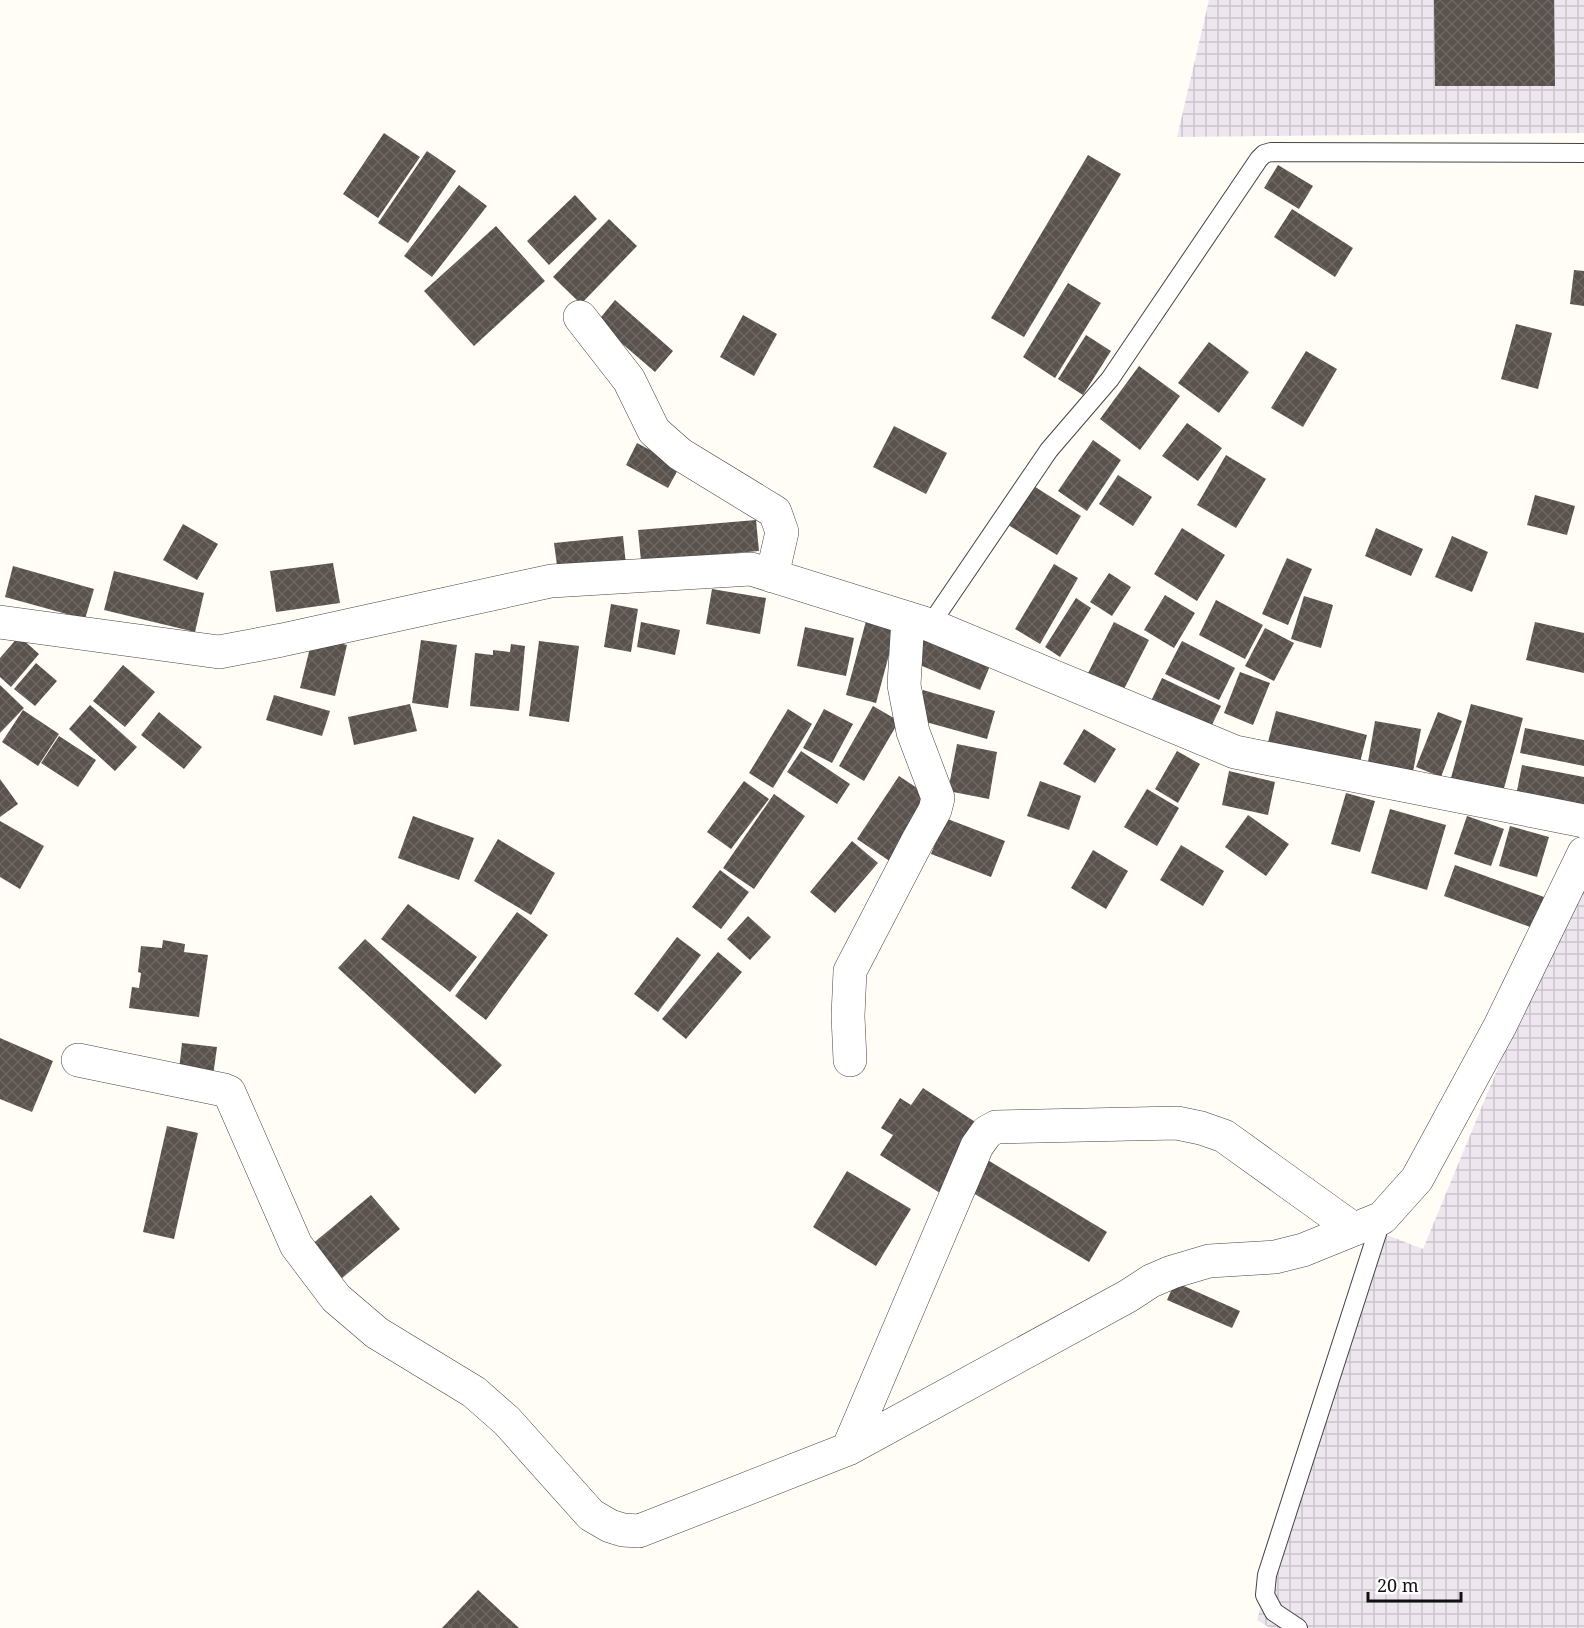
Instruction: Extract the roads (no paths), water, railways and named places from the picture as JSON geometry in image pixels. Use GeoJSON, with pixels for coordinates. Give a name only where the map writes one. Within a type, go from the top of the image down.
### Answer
{"type":"FeatureCollection","features":[{"type":"Feature","properties":{"kind":"street"},"geometry":{"type":"LineString","coordinates":[[580,317],[629,380],[654,431],[680,454],[775,512],[782,532],[772,576]]}},
{"type":"Feature","properties":{"kind":"street"},"geometry":{"type":"LineString","coordinates":[[0,622],[219,652],[551,581],[751,569],[919,621],[1235,752],[1584,821]]}},
{"type":"Feature","properties":{"kind":"street"},"geometry":{"type":"LineString","coordinates":[[850,1060],[848,1016],[850,971],[935,810],[938,798],[913,732],[904,685],[919,621]]}},
{"type":"Feature","properties":{"kind":"street"},"geometry":{"type":"LineString","coordinates":[[78,1060],[229,1092],[296,1245],[336,1298],[377,1333],[474,1392],[507,1421],[591,1515],[610,1527],[639,1532],[848,1449],[1128,1296],[1151,1281],[1172,1272],[1209,1261],[1275,1257],[1303,1250],[1367,1223],[1417,1179],[1500,1026],[1584,853]]}},
{"type":"Feature","properties":{"kind":"street"},"geometry":{"type":"LineString","coordinates":[[848,1449],[977,1146],[987,1132],[996,1127],[1177,1123],[1201,1128],[1224,1136],[1367,1223]]}},
{"type":"Feature","properties":{"kind":"lane"},"geometry":{"type":"LineString","coordinates":[[919,621],[1049,450],[1110,379],[1264,154],[1271,152],[1584,153]]}},
{"type":"Feature","properties":{"kind":"lane"},"geometry":{"type":"LineString","coordinates":[[1298,1628],[1274,1612],[1265,1595],[1267,1575],[1367,1223]]}}]}
